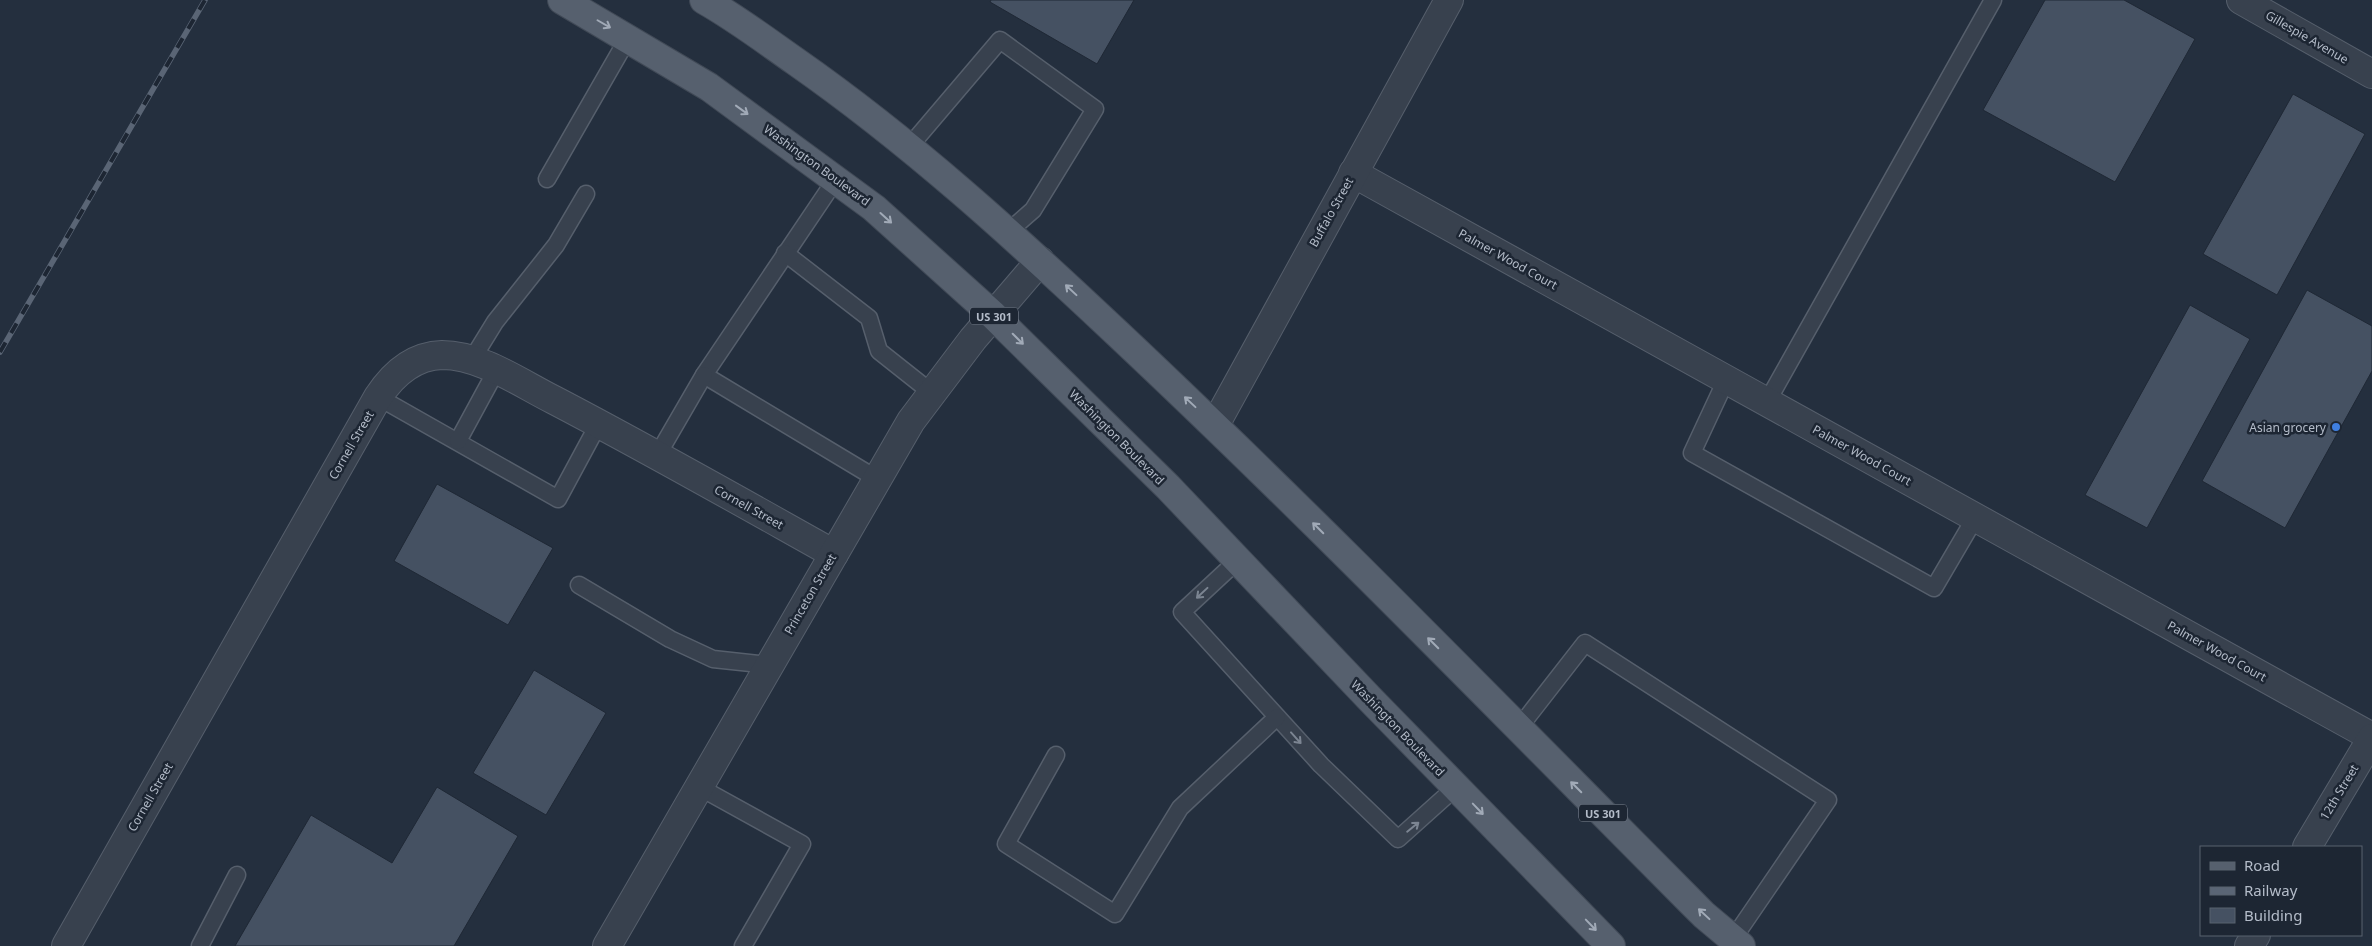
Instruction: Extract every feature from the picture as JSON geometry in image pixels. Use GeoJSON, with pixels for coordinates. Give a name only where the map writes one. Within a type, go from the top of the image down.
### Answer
{"type":"FeatureCollection","features":[{"type":"Feature","properties":{"kind":"main road","name":"Washington Boulevard"},"geometry":{"type":"LineString","coordinates":[[562,0],[709,87],[836,179],[874,208],[993,315],[1168,487],[1456,787],[1612,946]]}},
{"type":"Feature","properties":{"kind":"main road","name":"US 301"},"geometry":{"type":"LineString","coordinates":[[704,0],[727,13],[838,91],[910,147],[1040,261],[1215,425],[1704,915],[1737,942]]}},
{"type":"Feature","properties":{"kind":"street","name":"Buffalo Street"},"geometry":{"type":"LineString","coordinates":[[1215,425],[1449,0]]}},
{"type":"Feature","properties":{"kind":"street","name":"Gillespie Avenue"},"geometry":{"type":"LineString","coordinates":[[2241,0],[2372,74]]}},
{"type":"Feature","properties":{"kind":"street","name":"Palmer Wood Court"},"geometry":{"type":"LineString","coordinates":[[1353,173],[2372,738]]}},
{"type":"Feature","properties":{"kind":"street","name":"Princeton Street"},"geometry":{"type":"LineString","coordinates":[[608,946],[911,421],[993,315],[1040,261]]}},
{"type":"Feature","properties":{"kind":"street","name":"Cornell Street"},"geometry":{"type":"LineString","coordinates":[[68,945],[378,397],[393,376],[416,360],[427,356],[442,355],[471,360],[496,371],[599,423],[834,554]]}},
{"type":"Feature","properties":{"kind":"street","name":"12th Street"},"geometry":{"type":"LineString","coordinates":[[2308,846],[2372,738]]}},
{"type":"Feature","properties":{"kind":"lane"},"geometry":{"type":"LineString","coordinates":[[1767,402],[1993,0]]}},
{"type":"Feature","properties":{"kind":"lane"},"geometry":{"type":"LineString","coordinates":[[548,179],[628,38]]}},
{"type":"Feature","properties":{"kind":"lane"},"geometry":{"type":"LineString","coordinates":[[910,147],[1000,40],[1095,109],[1033,210],[1008,232]]}},
{"type":"Feature","properties":{"kind":"lane"},"geometry":{"type":"LineString","coordinates":[[657,456],[704,375],[785,252],[836,179]]}},
{"type":"Feature","properties":{"kind":"lane"},"geometry":{"type":"LineString","coordinates":[[471,360],[495,322],[556,245],[586,194]]}},
{"type":"Feature","properties":{"kind":"lane"},"geometry":{"type":"LineString","coordinates":[[785,252],[869,318],[880,351],[932,393]]}},
{"type":"Feature","properties":{"kind":"lane"},"geometry":{"type":"LineString","coordinates":[[458,441],[496,371]]}},
{"type":"Feature","properties":{"kind":"lane"},"geometry":{"type":"LineString","coordinates":[[704,375],[877,479]]}},
{"type":"Feature","properties":{"kind":"lane"},"geometry":{"type":"LineString","coordinates":[[1726,380],[1692,452],[1934,588],[1975,518]]}},
{"type":"Feature","properties":{"kind":"lane"},"geometry":{"type":"LineString","coordinates":[[378,397],[558,499],[599,423]]}},
{"type":"Feature","properties":{"kind":"lane"},"geometry":{"type":"LineString","coordinates":[[1238,560],[1182,612],[1321,765],[1398,839],[1456,787]]}},
{"type":"Feature","properties":{"kind":"lane"},"geometry":{"type":"LineString","coordinates":[[579,585],[670,639],[713,659],[769,665]]}},
{"type":"Feature","properties":{"kind":"lane"},"geometry":{"type":"LineString","coordinates":[[1518,729],[1585,643],[1828,800],[1737,942]]}},
{"type":"Feature","properties":{"kind":"lane"},"geometry":{"type":"LineString","coordinates":[[1056,755],[1006,844],[1115,914],[1180,808],[1277,717]]}},
{"type":"Feature","properties":{"kind":"lane"},"geometry":{"type":"LineString","coordinates":[[699,787],[802,844],[743,946]]}},
{"type":"Feature","properties":{"kind":"lane"},"geometry":{"type":"LineString","coordinates":[[200,946],[237,875]]}},
{"type":"Feature","properties":{"kind":"building"},"geometry":{"type":"Polygon","coordinates":[[[991,0],[1134,0],[1097,64],[990,2],[991,0]]]}},
{"type":"Feature","properties":{"kind":"building"},"geometry":{"type":"Polygon","coordinates":[[[2045,0],[2124,0],[2195,39],[2115,182],[1983,110],[2045,0]]]}},
{"type":"Feature","properties":{"kind":"building"},"geometry":{"type":"Polygon","coordinates":[[[2293,94],[2365,134],[2277,295],[2203,254],[2293,94]]]}},
{"type":"Feature","properties":{"kind":"building"},"geometry":{"type":"Polygon","coordinates":[[[2307,290],[2372,326],[2372,371],[2285,528],[2202,481],[2307,290]]]}},
{"type":"Feature","properties":{"kind":"building"},"geometry":{"type":"Polygon","coordinates":[[[2190,305],[2250,339],[2147,528],[2085,495],[2190,305]]]}},
{"type":"Feature","properties":{"kind":"building"},"geometry":{"type":"Polygon","coordinates":[[[437,484],[553,548],[508,625],[394,561],[437,484]]]}},
{"type":"Feature","properties":{"kind":"building"},"geometry":{"type":"Polygon","coordinates":[[[534,670],[606,713],[546,815],[473,773],[534,670]]]}},
{"type":"Feature","properties":{"kind":"building"},"geometry":{"type":"Polygon","coordinates":[[[437,787],[518,836],[454,946],[235,946],[311,815],[392,863],[437,787]]]}},
{"type":"Feature","properties":{"kind":"railway"},"geometry":{"type":"LineString","coordinates":[[0,352],[205,0]]}},
{"type":"Feature","properties":{"kind":"place","name":"Asian grocery"},"geometry":{"type":"Point","coordinates":[2336,427]}}]}
